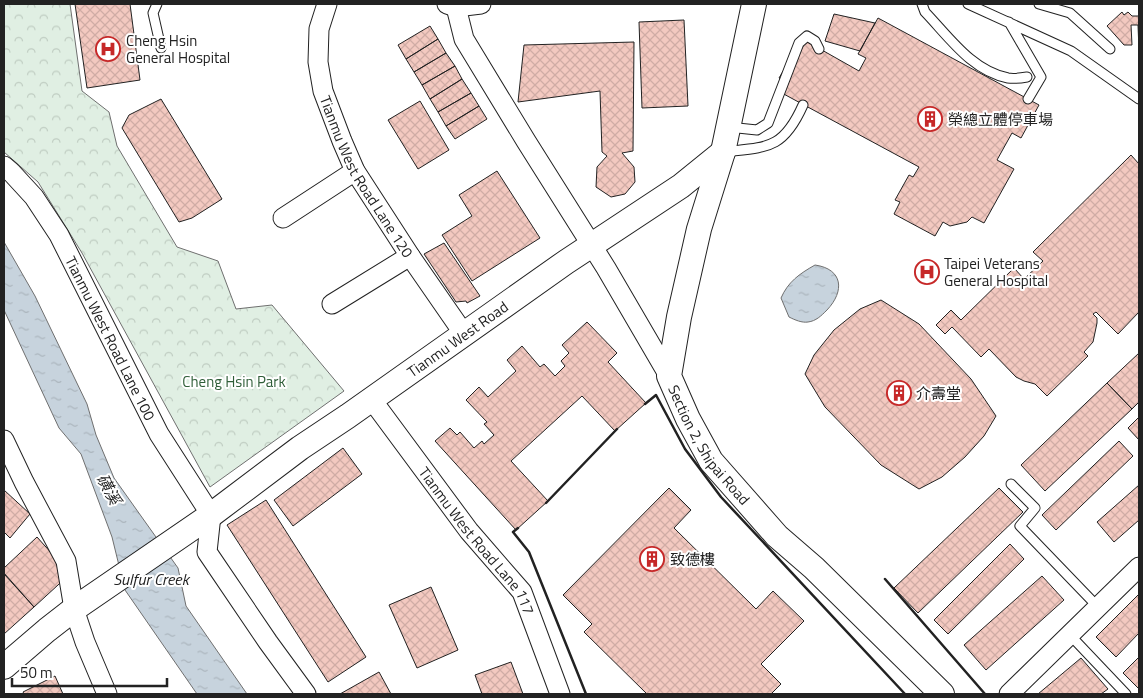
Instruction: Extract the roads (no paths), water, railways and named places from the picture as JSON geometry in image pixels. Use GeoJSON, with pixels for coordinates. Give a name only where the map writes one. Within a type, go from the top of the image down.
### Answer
{"type":"FeatureCollection","features":[{"type":"Feature","properties":{"kind":"street","name":"Tianmu West Road Lane 120"},"geometry":{"type":"LineString","coordinates":[[327,4],[319,29],[318,62],[323,91],[355,171],[410,256],[464,334]]}},
{"type":"Feature","properties":{"kind":"street"},"geometry":{"type":"LineString","coordinates":[[481,4],[451,5],[464,39],[592,245],[669,376]]}},
{"type":"Feature","properties":{"kind":"street","name":"Section 2, Shipai Road"},"geometry":{"type":"LineString","coordinates":[[754,4],[723,152],[699,229],[679,317],[669,376],[688,419],[711,461],[777,536],[814,568],[942,694]]}},
{"type":"Feature","properties":{"kind":"street","name":"Tianmu West Road"},"geometry":{"type":"LineString","coordinates":[[74,609],[202,520],[300,448],[372,400],[592,245],[681,186],[723,152]]}},
{"type":"Feature","properties":{"kind":"street","name":"Tianmu West Road Lane 100"},"geometry":{"type":"LineString","coordinates":[[4,166],[34,197],[59,235],[202,520]]}},
{"type":"Feature","properties":{"kind":"street"},"geometry":{"type":"LineString","coordinates":[[284,218],[355,171]]}},
{"type":"Feature","properties":{"kind":"street"},"geometry":{"type":"LineString","coordinates":[[332,304],[410,256]]}},
{"type":"Feature","properties":{"kind":"street","name":"Tianmu West Road Lane 117"},"geometry":{"type":"LineString","coordinates":[[372,400],[469,531],[522,592],[560,694]]}},
{"type":"Feature","properties":{"kind":"street"},"geometry":{"type":"LineString","coordinates":[[4,440],[66,561],[74,609],[84,642],[107,694]]}},
{"type":"Feature","properties":{"kind":"street"},"geometry":{"type":"LineString","coordinates":[[4,463],[24,482]]}},
{"type":"Feature","properties":{"kind":"street"},"geometry":{"type":"LineString","coordinates":[[202,520],[207,552],[306,694]]}},
{"type":"Feature","properties":{"kind":"street"},"geometry":{"type":"LineString","coordinates":[[1009,694],[1139,567]]}},
{"type":"Feature","properties":{"kind":"street"},"geometry":{"type":"LineString","coordinates":[[4,667],[74,609]]}},
{"type":"Feature","properties":{"kind":"lane"},"geometry":{"type":"LineString","coordinates":[[157,4],[153,13],[161,48]]}},
{"type":"Feature","properties":{"kind":"lane"},"geometry":{"type":"LineString","coordinates":[[922,4],[925,12],[968,57],[984,70],[1009,78],[1027,78]]}},
{"type":"Feature","properties":{"kind":"lane"},"geometry":{"type":"LineString","coordinates":[[968,4],[1071,51],[1139,99]]}},
{"type":"Feature","properties":{"kind":"lane"},"geometry":{"type":"LineString","coordinates":[[1039,4],[1070,13],[1110,49]]}},
{"type":"Feature","properties":{"kind":"lane"},"geometry":{"type":"LineString","coordinates":[[1009,22],[1041,77],[1028,99]]}},
{"type":"Feature","properties":{"kind":"lane"},"geometry":{"type":"LineString","coordinates":[[728,127],[757,130],[768,123],[798,43],[807,36],[815,41],[820,49]]}},
{"type":"Feature","properties":{"kind":"lane"},"geometry":{"type":"LineString","coordinates":[[723,152],[766,147],[785,137],[804,105]]}},
{"type":"Feature","properties":{"kind":"lane"},"geometry":{"type":"LineString","coordinates":[[1011,484],[1035,508],[1020,526],[1098,607]]}},
{"type":"Feature","properties":{"kind":"lane"},"geometry":{"type":"LineString","coordinates":[[1070,635],[1126,694]]}},
{"type":"Feature","properties":{"kind":"water","name":"Sulfur Creek"},"geometry":{"type":"Polygon","coordinates":[[[4,242],[35,296],[87,404],[96,435],[114,478],[178,568],[186,606],[247,694],[197,694],[125,590],[112,537],[81,454],[59,428],[4,310],[4,242]]]}},
{"type":"Feature","properties":{"kind":"water"},"geometry":{"type":"Polygon","coordinates":[[[815,265],[824,267],[836,276],[838,282],[837,296],[827,310],[818,318],[814,321],[803,322],[789,317],[781,298],[787,287],[795,279],[815,265]]]}},
{"type":"Feature","properties":{"kind":"place","name":"Cheng Hsin General Hospital"},"geometry":{"type":"Point","coordinates":[108,49]}},
{"type":"Feature","properties":{"kind":"place","name":"榮總立體停車場"},"geometry":{"type":"Point","coordinates":[930,119]}},
{"type":"Feature","properties":{"kind":"place","name":"Taipei Veterans General Hospital"},"geometry":{"type":"Point","coordinates":[927,272]}},
{"type":"Feature","properties":{"kind":"place","name":"介壽堂"},"geometry":{"type":"Point","coordinates":[899,393]}},
{"type":"Feature","properties":{"kind":"place","name":"致德樓"},"geometry":{"type":"Point","coordinates":[652,559]}},
{"type":"Feature","properties":{"kind":"park label","name":"Cheng Hsin Park"},"geometry":{"type":"Point","coordinates":[234,381]}},
{"type":"Feature","properties":{"kind":"water label","name":"磺溪"},"geometry":{"type":"Point","coordinates":[109,489]}}]}
